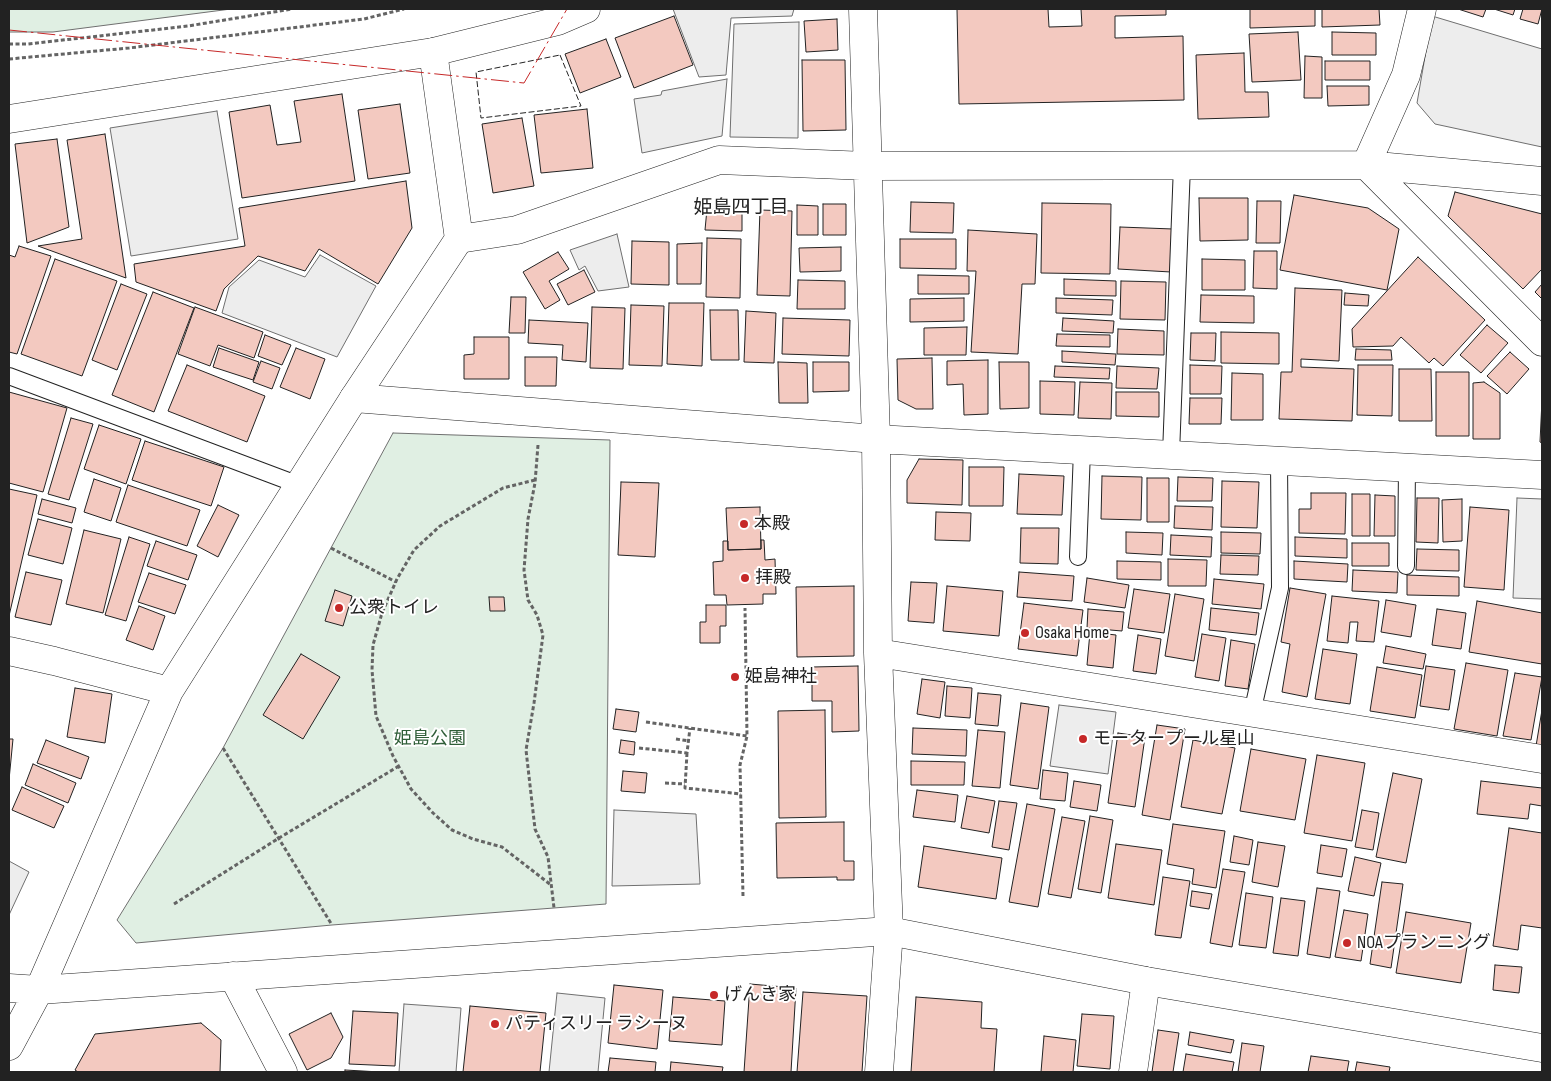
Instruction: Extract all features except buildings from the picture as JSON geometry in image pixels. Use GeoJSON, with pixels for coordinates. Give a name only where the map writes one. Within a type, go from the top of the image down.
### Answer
{"type":"FeatureCollection","features":[{"type":"Feature","properties":{"kind":"street"},"geometry":{"type":"LineString","coordinates":[[9,119],[433,52],[558,21],[586,9]]}},
{"type":"Feature","properties":{"kind":"street"},"geometry":{"type":"LineString","coordinates":[[862,9],[876,439],[878,653],[889,931],[879,1072]]}},
{"type":"Feature","properties":{"kind":"street"},"geometry":{"type":"LineString","coordinates":[[1366,165],[1406,75],[1422,9]]}},
{"type":"Feature","properties":{"kind":"street"},"geometry":{"type":"LineString","coordinates":[[9,1046],[38,990],[169,691],[354,398],[459,239],[433,52]]}},
{"type":"Feature","properties":{"kind":"street"},"geometry":{"type":"LineString","coordinates":[[459,239],[517,230],[719,160],[867,166],[1366,165],[1542,181]]}},
{"type":"Feature","properties":{"kind":"street"},"geometry":{"type":"LineString","coordinates":[[1366,165],[1542,342]]}},
{"type":"Feature","properties":{"kind":"street"},"geometry":{"type":"LineString","coordinates":[[354,398],[876,439],[1542,475]]}},
{"type":"Feature","properties":{"kind":"street"},"geometry":{"type":"LineString","coordinates":[[9,651],[169,691]]}},
{"type":"Feature","properties":{"kind":"street"},"geometry":{"type":"LineString","coordinates":[[878,653],[1542,760]]}},
{"type":"Feature","properties":{"kind":"street"},"geometry":{"type":"LineString","coordinates":[[9,988],[38,990],[889,931],[1146,981],[1542,1048]]}},
{"type":"Feature","properties":{"kind":"street"},"geometry":{"type":"LineString","coordinates":[[233,976],[283,1072]]}},
{"type":"Feature","properties":{"kind":"street"},"geometry":{"type":"LineString","coordinates":[[1133,1072],[1146,981]]}},
{"type":"Feature","properties":{"kind":"lane"},"geometry":{"type":"LineString","coordinates":[[1171,454],[1182,165]]}},
{"type":"Feature","properties":{"kind":"lane"},"geometry":{"type":"LineString","coordinates":[[9,376],[299,486]]}},
{"type":"Feature","properties":{"kind":"lane"},"geometry":{"type":"LineString","coordinates":[[1078,557],[1082,450]]}},
{"type":"Feature","properties":{"kind":"lane"},"geometry":{"type":"LineString","coordinates":[[1252,713],[1280,588],[1279,460]]}},
{"type":"Feature","properties":{"kind":"lane"},"geometry":{"type":"LineString","coordinates":[[1406,566],[1407,467]]}},
{"type":"Feature","properties":{"kind":"path"},"geometry":{"type":"LineString","coordinates":[[9,44],[28,44],[188,26],[292,9]]}},
{"type":"Feature","properties":{"kind":"path"},"geometry":{"type":"LineString","coordinates":[[9,59],[129,48],[355,20],[404,9]]}},
{"type":"Feature","properties":{"kind":"path"},"geometry":{"type":"LineString","coordinates":[[539,437],[535,480],[528,519],[524,570],[528,600],[537,616],[543,636],[526,750],[535,829],[548,857],[554,908]]}},
{"type":"Feature","properties":{"kind":"path"},"geometry":{"type":"LineString","coordinates":[[535,480],[503,488],[440,526],[414,550],[396,582],[382,613],[373,645],[372,670],[376,716],[411,789],[452,830],[473,839],[502,847],[551,885]]}},
{"type":"Feature","properties":{"kind":"path"},"geometry":{"type":"LineString","coordinates":[[331,548],[396,582]]}},
{"type":"Feature","properties":{"kind":"path"},"geometry":{"type":"LineString","coordinates":[[743,896],[740,765],[747,736],[745,608]]}},
{"type":"Feature","properties":{"kind":"path"},"geometry":{"type":"LineString","coordinates":[[646,722],[747,736]]}},
{"type":"Feature","properties":{"kind":"path"},"geometry":{"type":"LineString","coordinates":[[690,728],[685,788],[741,794]]}},
{"type":"Feature","properties":{"kind":"path"},"geometry":{"type":"LineString","coordinates":[[676,739],[689,741]]}},
{"type":"Feature","properties":{"kind":"path"},"geometry":{"type":"LineString","coordinates":[[223,748],[332,925]]}},
{"type":"Feature","properties":{"kind":"path"},"geometry":{"type":"LineString","coordinates":[[638,748],[687,753]]}},
{"type":"Feature","properties":{"kind":"path"},"geometry":{"type":"LineString","coordinates":[[174,904],[278,838],[399,766]]}},
{"type":"Feature","properties":{"kind":"path"},"geometry":{"type":"LineString","coordinates":[[665,783],[686,784]]}},
{"type":"Feature","properties":{"kind":"green space"},"geometry":{"type":"Polygon","coordinates":[[[9,9],[231,9],[53,32],[9,32],[9,9]]]}},
{"type":"Feature","properties":{"kind":"green space","name":"姫島公園"},"geometry":{"type":"Polygon","coordinates":[[[393,433],[610,440],[606,904],[332,925],[136,943],[117,920],[223,748],[393,433]]]}},
{"type":"Feature","properties":{"kind":"shaded area"},"geometry":{"type":"Polygon","coordinates":[[[673,9],[794,9],[792,16],[731,18],[726,75],[699,77],[673,9]]]}},
{"type":"Feature","properties":{"kind":"shaded area"},"geometry":{"type":"Polygon","coordinates":[[[1432,16],[1542,49],[1542,147],[1435,124],[1417,103],[1432,16]]]}},
{"type":"Feature","properties":{"kind":"shaded area"},"geometry":{"type":"Polygon","coordinates":[[[799,22],[798,138],[730,137],[734,24],[799,22]]]}},
{"type":"Feature","properties":{"kind":"shaded area"},"geometry":{"type":"Polygon","coordinates":[[[727,79],[722,136],[642,153],[634,99],[661,95],[662,91],[727,79]]]}},
{"type":"Feature","properties":{"kind":"shaded area"},"geometry":{"type":"Polygon","coordinates":[[[217,111],[238,239],[131,256],[110,128],[217,111]]]}},
{"type":"Feature","properties":{"kind":"shaded area"},"geometry":{"type":"Polygon","coordinates":[[[617,234],[629,287],[598,291],[585,266],[579,270],[570,250],[617,234]]]}},
{"type":"Feature","properties":{"kind":"shaded area"},"geometry":{"type":"Polygon","coordinates":[[[320,255],[376,286],[337,357],[222,313],[229,287],[259,260],[305,277],[320,255]]]}},
{"type":"Feature","properties":{"kind":"shaded area"},"geometry":{"type":"Polygon","coordinates":[[[1517,498],[1542,499],[1542,599],[1513,598],[1517,498]]]}},
{"type":"Feature","properties":{"kind":"shaded area","name":"モータープール星山"},"geometry":{"type":"Polygon","coordinates":[[[1059,705],[1116,712],[1108,774],[1050,766],[1059,705]]]}},
{"type":"Feature","properties":{"kind":"shaded area"},"geometry":{"type":"Polygon","coordinates":[[[614,810],[696,814],[700,884],[612,886],[614,810]]]}},
{"type":"Feature","properties":{"kind":"shaded area"},"geometry":{"type":"Polygon","coordinates":[[[9,861],[29,872],[9,915],[9,861]]]}},
{"type":"Feature","properties":{"kind":"shaded area"},"geometry":{"type":"Polygon","coordinates":[[[557,993],[605,998],[598,1072],[549,1072],[557,993]]]}},
{"type":"Feature","properties":{"kind":"shaded area"},"geometry":{"type":"Polygon","coordinates":[[[404,1004],[461,1008],[456,1072],[399,1072],[404,1004]]]}},
{"type":"Feature","properties":{"kind":"fence"},"geometry":{"type":"LineString","coordinates":[[560,55],[581,106],[481,118],[476,72],[560,55]]}},
{"type":"Feature","properties":{"kind":"power"},"geometry":{"type":"LineString","coordinates":[[9,30],[524,83],[567,9]]}},
{"type":"Feature","properties":{"kind":"place","name":"本殿"},"geometry":{"type":"Point","coordinates":[744,524]}},
{"type":"Feature","properties":{"kind":"place","name":"拝殿"},"geometry":{"type":"Point","coordinates":[745,578]}},
{"type":"Feature","properties":{"kind":"place","name":"公衆トイレ"},"geometry":{"type":"Point","coordinates":[339,608]}},
{"type":"Feature","properties":{"kind":"place","name":"Osaka Home"},"geometry":{"type":"Point","coordinates":[1025,633]}},
{"type":"Feature","properties":{"kind":"place","name":"姫島神社"},"geometry":{"type":"Point","coordinates":[735,677]}},
{"type":"Feature","properties":{"kind":"place","name":"モータープール星山"},"geometry":{"type":"Point","coordinates":[1083,739]}},
{"type":"Feature","properties":{"kind":"place","name":"NOAプランニング"},"geometry":{"type":"Point","coordinates":[1347,943]}},
{"type":"Feature","properties":{"kind":"place","name":"げんき家"},"geometry":{"type":"Point","coordinates":[714,995]}},
{"type":"Feature","properties":{"kind":"place","name":"パティスリー ラシーヌ"},"geometry":{"type":"Point","coordinates":[495,1024]}},
{"type":"Feature","properties":{"kind":"district","name":"姫島四丁目"},"geometry":{"type":"Point","coordinates":[741,208]}}]}
